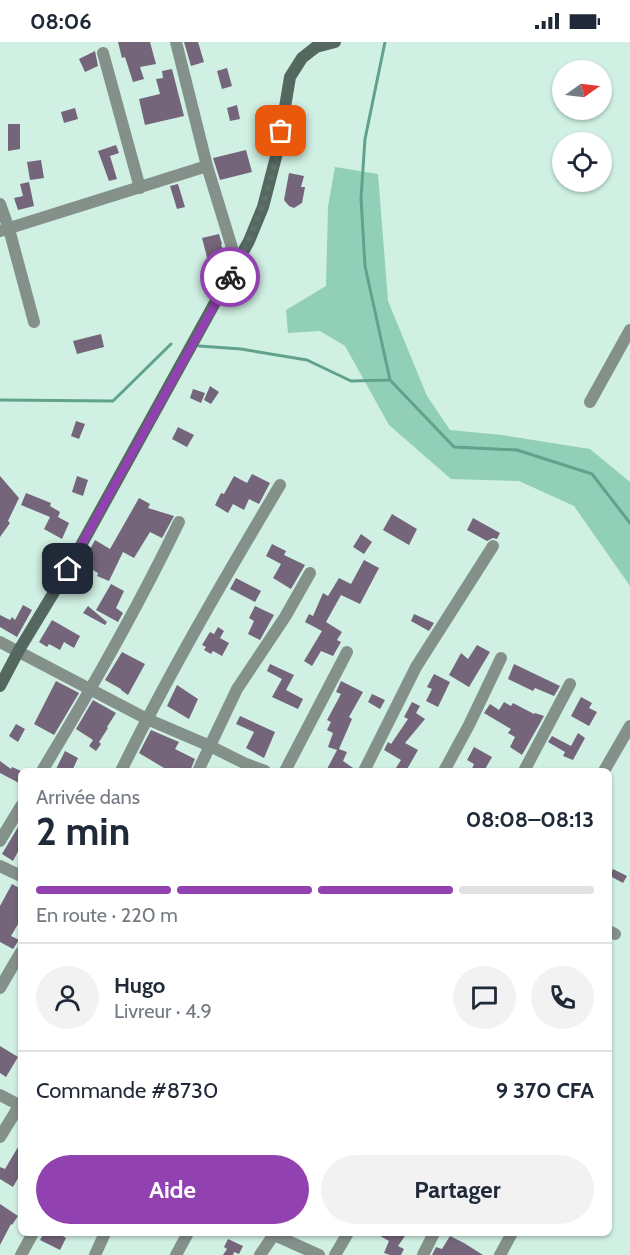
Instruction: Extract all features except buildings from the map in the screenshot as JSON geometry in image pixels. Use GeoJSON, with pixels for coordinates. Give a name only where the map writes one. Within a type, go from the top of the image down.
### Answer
{"type":"FeatureCollection","features":[{"type":"Feature","properties":{"kind":"street"},"geometry":{"type":"LineString","coordinates":[[176,42],[207,166],[237,264]]}},
{"type":"Feature","properties":{"kind":"street"},"geometry":{"type":"LineString","coordinates":[[0,686],[68,569],[252,233],[266,198],[278,149],[290,77],[314,45],[335,42]]}},
{"type":"Feature","properties":{"kind":"street"},"geometry":{"type":"LineString","coordinates":[[103,53],[140,188]]}},
{"type":"Feature","properties":{"kind":"street"},"geometry":{"type":"LineString","coordinates":[[4,230],[207,166]]}},
{"type":"Feature","properties":{"kind":"street"},"geometry":{"type":"LineString","coordinates":[[0,204],[4,230],[34,322]]}},
{"type":"Feature","properties":{"kind":"street"},"geometry":{"type":"LineString","coordinates":[[590,402],[630,330]]}},
{"type":"Feature","properties":{"kind":"street"},"geometry":{"type":"LineString","coordinates":[[122,768],[227,573],[280,485]]}},
{"type":"Feature","properties":{"kind":"street"},"geometry":{"type":"LineString","coordinates":[[44,768],[90,689],[179,522]]}},
{"type":"Feature","properties":{"kind":"street"},"geometry":{"type":"LineString","coordinates":[[365,768],[416,668],[493,546]]}},
{"type":"Feature","properties":{"kind":"street"},"geometry":{"type":"LineString","coordinates":[[199,768],[237,689],[285,617],[310,573]]}},
{"type":"Feature","properties":{"kind":"street"},"geometry":{"type":"LineString","coordinates":[[0,642],[147,719],[257,768]]}},
{"type":"Feature","properties":{"kind":"street"},"geometry":{"type":"LineString","coordinates":[[286,768],[347,652]]}},
{"type":"Feature","properties":{"kind":"street"},"geometry":{"type":"LineString","coordinates":[[446,768],[501,658]]}},
{"type":"Feature","properties":{"kind":"street"},"geometry":{"type":"LineString","coordinates":[[526,768],[570,684]]}},
{"type":"Feature","properties":{"kind":"street"},"geometry":{"type":"LineString","coordinates":[[606,768],[630,726]]}},
{"type":"Feature","properties":{"kind":"street"},"geometry":{"type":"LineString","coordinates":[[0,841],[18,812]]}},
{"type":"Feature","properties":{"kind":"street"},"geometry":{"type":"LineString","coordinates":[[0,866],[18,875]]}},
{"type":"Feature","properties":{"kind":"street"},"geometry":{"type":"LineString","coordinates":[[0,988],[18,957]]}},
{"type":"Feature","properties":{"kind":"street"},"geometry":{"type":"LineString","coordinates":[[0,1095],[18,1104]]}},
{"type":"Feature","properties":{"kind":"street"},"geometry":{"type":"LineString","coordinates":[[0,1137],[18,1110]]}},
{"type":"Feature","properties":{"kind":"street"},"geometry":{"type":"LineString","coordinates":[[21,1255],[31,1236]]}},
{"type":"Feature","properties":{"kind":"street"},"geometry":{"type":"LineString","coordinates":[[95,1255],[104,1236]]}},
{"type":"Feature","properties":{"kind":"street"},"geometry":{"type":"LineString","coordinates":[[177,1255],[186,1236]]}},
{"type":"Feature","properties":{"kind":"street"},"geometry":{"type":"LineString","coordinates":[[261,1255],[272,1236]]}},
{"type":"Feature","properties":{"kind":"street"},"geometry":{"type":"LineString","coordinates":[[277,1236],[319,1255]]}},
{"type":"Feature","properties":{"kind":"street"},"geometry":{"type":"LineString","coordinates":[[335,1255],[346,1236]]}},
{"type":"Feature","properties":{"kind":"street"},"geometry":{"type":"LineString","coordinates":[[423,1255],[432,1236]]}},
{"type":"Feature","properties":{"kind":"street"},"geometry":{"type":"LineString","coordinates":[[500,1255],[510,1236]]}},
{"type":"Feature","properties":{"kind":"green space"},"geometry":{"type":"Polygon","coordinates":[[[335,167],[378,174],[388,301],[427,396],[450,430],[502,435],[590,449],[630,482],[630,586],[574,506],[519,481],[451,479],[389,425],[345,346],[320,331],[288,333],[286,310],[326,286],[328,207],[335,167]]]}},
{"type":"Feature","properties":{"kind":"waterway"},"geometry":{"type":"LineString","coordinates":[[385,42],[365,139],[361,198],[365,266],[390,380],[454,447],[517,450],[592,474],[630,523]]}},
{"type":"Feature","properties":{"kind":"waterway"},"geometry":{"type":"LineString","coordinates":[[0,400],[113,401],[171,344]]}},
{"type":"Feature","properties":{"kind":"waterway"},"geometry":{"type":"LineString","coordinates":[[199,346],[241,349],[307,360],[351,381],[389,380]]}},
{"type":"Feature","properties":{"kind":"way so far"},"geometry":{"type":"LineString","coordinates":[[230,277],[249,241],[263,207],[281,131]]}},
{"type":"Feature","properties":{"kind":"route"},"geometry":{"type":"LineString","coordinates":[[68,569],[158,403],[230,277]]}}]}
